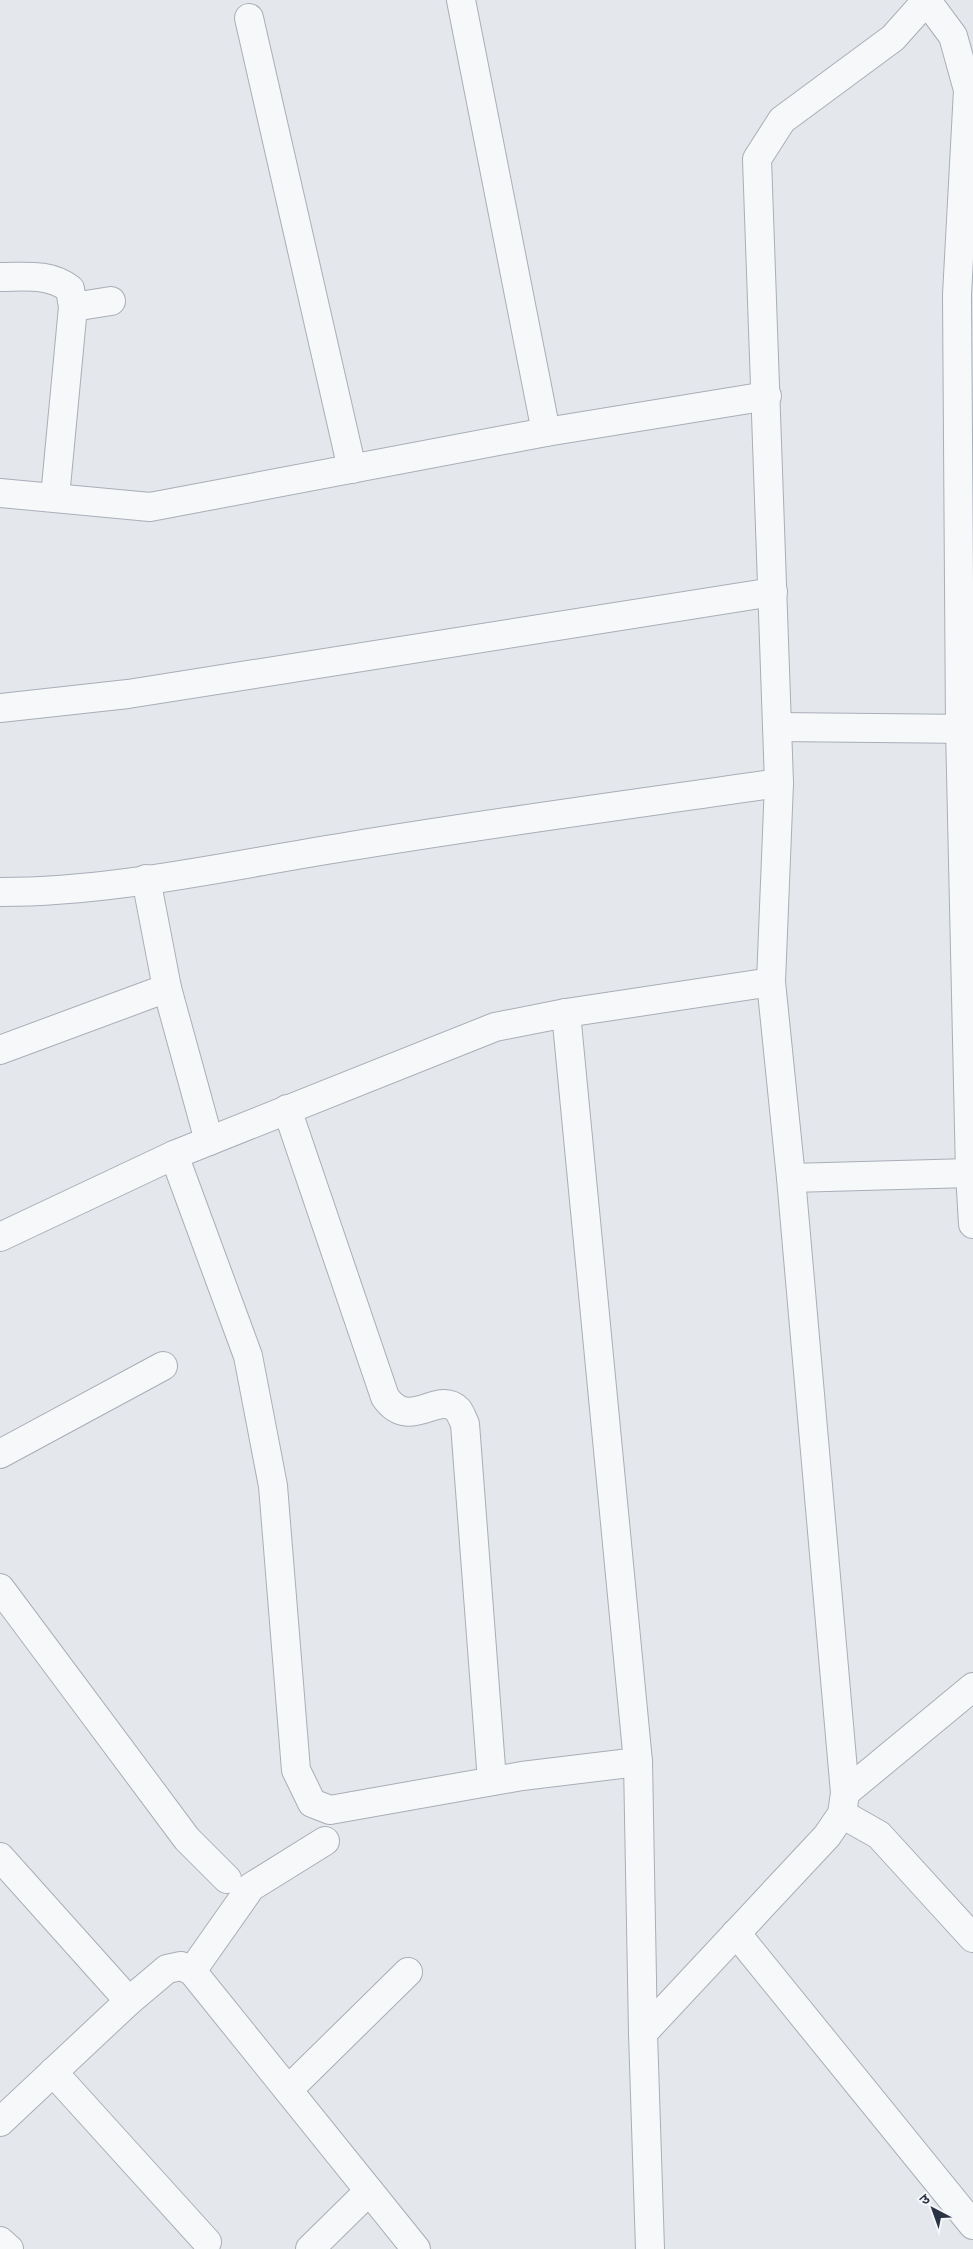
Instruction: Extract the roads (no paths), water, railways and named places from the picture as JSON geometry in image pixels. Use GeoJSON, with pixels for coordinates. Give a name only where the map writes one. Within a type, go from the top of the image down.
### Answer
{"type":"FeatureCollection","features":[{"type":"Feature","properties":{"kind":"street"},"geometry":{"type":"LineString","coordinates":[[461,0],[546,432]]}},
{"type":"Feature","properties":{"kind":"street"},"geometry":{"type":"LineString","coordinates":[[973,1224],[970,1173],[966,729],[957,296],[968,90],[953,36],[927,0],[894,38],[782,120],[757,159],[767,396],[779,783],[771,982],[791,1178],[843,1803],[879,1835],[973,1938]]}},
{"type":"Feature","properties":{"kind":"street"},"geometry":{"type":"LineString","coordinates":[[249,18],[352,469]]}},
{"type":"Feature","properties":{"kind":"street"},"geometry":{"type":"LineString","coordinates":[[0,277],[44,277],[59,281],[70,289],[72,307],[55,497]]}},
{"type":"Feature","properties":{"kind":"street"},"geometry":{"type":"LineString","coordinates":[[72,307],[111,301]]}},
{"type":"Feature","properties":{"kind":"street"},"geometry":{"type":"LineString","coordinates":[[0,494],[55,497],[150,507],[546,432],[767,396]]}},
{"type":"Feature","properties":{"kind":"street"},"geometry":{"type":"LineString","coordinates":[[0,708],[128,694],[773,592]]}},
{"type":"Feature","properties":{"kind":"street"},"geometry":{"type":"LineString","coordinates":[[777,727],[966,729]]}},
{"type":"Feature","properties":{"kind":"street"},"geometry":{"type":"LineString","coordinates":[[0,892],[40,892],[146,879],[370,843],[779,783]]}},
{"type":"Feature","properties":{"kind":"street"},"geometry":{"type":"LineString","coordinates":[[146,879],[166,988],[209,1140]]}},
{"type":"Feature","properties":{"kind":"street"},"geometry":{"type":"LineString","coordinates":[[0,1237],[209,1140],[495,1027],[566,1013],[771,982]]}},
{"type":"Feature","properties":{"kind":"street"},"geometry":{"type":"LineString","coordinates":[[0,1050],[166,988]]}},
{"type":"Feature","properties":{"kind":"street"},"geometry":{"type":"LineString","coordinates":[[566,1013],[638,1762],[643,2033],[650,2249]]}},
{"type":"Feature","properties":{"kind":"street"},"geometry":{"type":"LineString","coordinates":[[286,1110],[385,1397],[393,1408],[406,1413],[445,1404],[458,1410],[465,1424],[492,1781]]}},
{"type":"Feature","properties":{"kind":"street"},"geometry":{"type":"LineString","coordinates":[[174,1155],[248,1356],[273,1486],[296,1770],[312,1803],[330,1810],[492,1781],[638,1762]]}},
{"type":"Feature","properties":{"kind":"street"},"geometry":{"type":"LineString","coordinates":[[791,1178],[970,1173]]}},
{"type":"Feature","properties":{"kind":"street"},"geometry":{"type":"LineString","coordinates":[[0,1454],[163,1366]]}},
{"type":"Feature","properties":{"kind":"street"},"geometry":{"type":"LineString","coordinates":[[0,1588],[187,1840],[227,1879]]}},
{"type":"Feature","properties":{"kind":"street"},"geometry":{"type":"LineString","coordinates":[[643,2033],[827,1836],[843,1803],[973,1687]]}},
{"type":"Feature","properties":{"kind":"street"},"geometry":{"type":"LineString","coordinates":[[192,1971],[251,1888],[325,1841]]}},
{"type":"Feature","properties":{"kind":"street"},"geometry":{"type":"LineString","coordinates":[[0,1857],[129,2001]]}},
{"type":"Feature","properties":{"kind":"street"},"geometry":{"type":"LineString","coordinates":[[736,1934],[973,2225]]}},
{"type":"Feature","properties":{"kind":"street"},"geometry":{"type":"LineString","coordinates":[[0,2122],[129,2001],[167,1968],[181,1966],[192,1971],[416,2249]]}},
{"type":"Feature","properties":{"kind":"street"},"geometry":{"type":"LineString","coordinates":[[288,2090],[408,1972]]}},
{"type":"Feature","properties":{"kind":"street"},"geometry":{"type":"LineString","coordinates":[[53,2072],[207,2242]]}},
{"type":"Feature","properties":{"kind":"street"},"geometry":{"type":"LineString","coordinates":[[310,2249],[370,2191]]}},
{"type":"Feature","properties":{"kind":"street"},"geometry":{"type":"LineString","coordinates":[[0,2241],[8,2249]]}}]}
